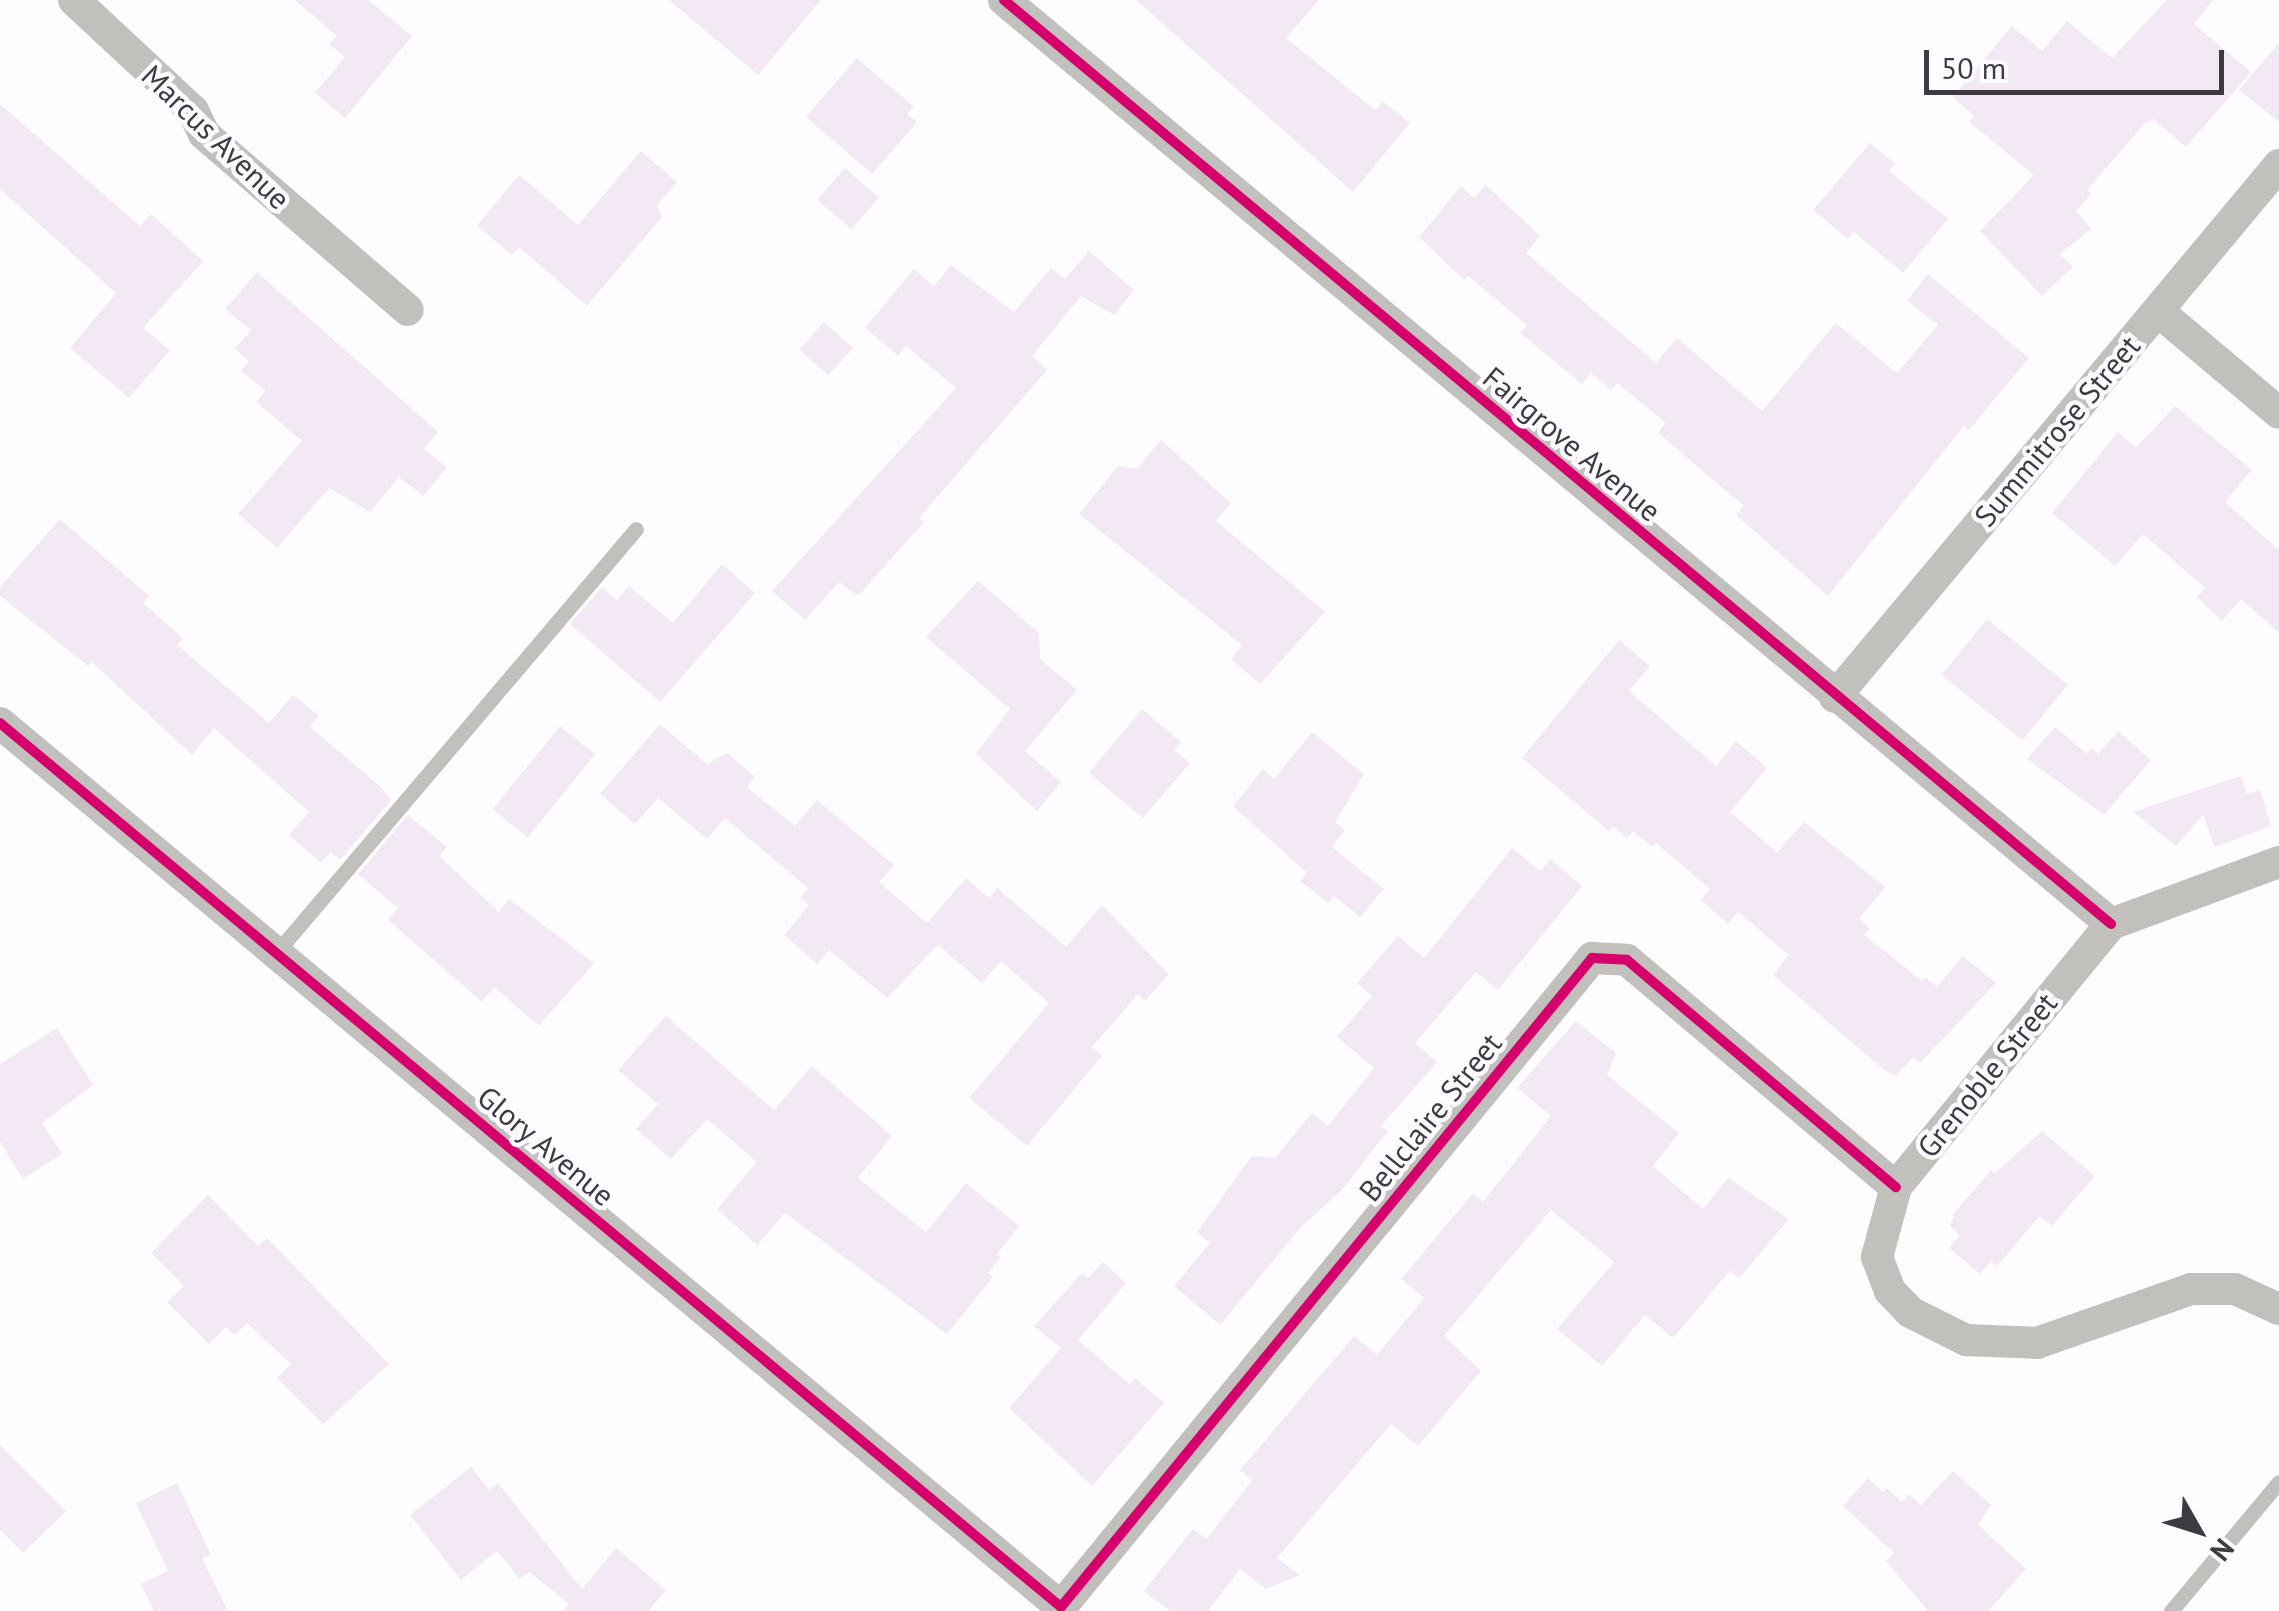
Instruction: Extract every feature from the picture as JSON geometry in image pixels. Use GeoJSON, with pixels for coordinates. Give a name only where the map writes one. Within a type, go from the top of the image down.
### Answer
{"type":"FeatureCollection","features":[{"type":"Feature","properties":{"kind":"street","name":"Marcus Avenue"},"geometry":{"type":"LineString","coordinates":[[74,0],[193,111],[204,134],[408,310]]}},
{"type":"Feature","properties":{"kind":"street","name":"Fairgrove Avenue"},"geometry":{"type":"LineString","coordinates":[[1004,0],[2111,924]]}},
{"type":"Feature","properties":{"kind":"street","name":"Summitrose Street"},"geometry":{"type":"LineString","coordinates":[[1834,696],[2279,165]]}},
{"type":"Feature","properties":{"kind":"street"},"geometry":{"type":"LineString","coordinates":[[2158,311],[2279,414]]}},
{"type":"Feature","properties":{"kind":"street","name":"Glory Avenue"},"geometry":{"type":"LineString","coordinates":[[0,723],[1061,1607]]}},
{"type":"Feature","properties":{"kind":"street"},"geometry":{"type":"LineString","coordinates":[[2111,924],[2279,862]]}},
{"type":"Feature","properties":{"kind":"street","name":"Grenoble Street"},"geometry":{"type":"LineString","coordinates":[[2111,924],[1896,1186],[1879,1232],[1880,1272],[1910,1312],[1966,1340],[2037,1343],[2191,1289],[2235,1290],[2279,1310]]}},
{"type":"Feature","properties":{"kind":"street","name":"Bellclaire Street"},"geometry":{"type":"LineString","coordinates":[[1061,1607],[1592,958],[1628,960],[1896,1186]]}},
{"type":"Feature","properties":{"kind":"lane"},"geometry":{"type":"LineString","coordinates":[[276,954],[636,529]]}},
{"type":"Feature","properties":{"kind":"lane"},"geometry":{"type":"LineString","coordinates":[[2171,1611],[2279,1482]]}},
{"type":"Feature","properties":{"kind":"building"},"geometry":{"type":"Polygon","coordinates":[[[295,0],[368,0],[412,36],[345,118],[315,93],[345,57],[329,44],[337,36],[295,0]]]}},
{"type":"Feature","properties":{"kind":"building"},"geometry":{"type":"Polygon","coordinates":[[[669,0],[821,0],[758,75],[669,0]]]}},
{"type":"Feature","properties":{"kind":"building"},"geometry":{"type":"Polygon","coordinates":[[[1136,0],[1319,0],[1286,38],[1375,110],[1383,101],[1410,123],[1353,192],[1136,0]]]}},
{"type":"Feature","properties":{"kind":"building"},"geometry":{"type":"Polygon","coordinates":[[[2167,0],[2213,0],[2194,24],[2251,72],[2186,147],[2153,119],[2144,124],[2087,190],[2091,194],[2076,211],[2091,229],[2060,254],[2073,267],[2042,296],[1980,231],[2034,175],[1969,122],[1974,116],[1953,97],[2012,26],[2042,51],[2067,21],[2112,58],[2167,0]]]}},
{"type":"Feature","properties":{"kind":"building"},"geometry":{"type":"Polygon","coordinates":[[[2279,43],[2279,122],[2239,90],[2279,43]]]}},
{"type":"Feature","properties":{"kind":"building"},"geometry":{"type":"Polygon","coordinates":[[[857,58],[914,107],[907,114],[917,122],[872,174],[806,117],[857,58]]]}},
{"type":"Feature","properties":{"kind":"building"},"geometry":{"type":"Polygon","coordinates":[[[0,104],[140,226],[151,214],[203,261],[143,328],[170,350],[129,398],[70,348],[116,293],[0,189],[0,104]]]}},
{"type":"Feature","properties":{"kind":"building"},"geometry":{"type":"Polygon","coordinates":[[[1870,143],[1895,163],[1889,171],[1948,219],[1903,273],[1854,232],[1848,239],[1813,210],[1870,143]]]}},
{"type":"Feature","properties":{"kind":"building"},"geometry":{"type":"Polygon","coordinates":[[[641,151],[677,182],[657,205],[662,217],[587,306],[519,247],[512,255],[477,226],[519,175],[578,225],[641,151]]]}},
{"type":"Feature","properties":{"kind":"building"},"geometry":{"type":"Polygon","coordinates":[[[845,168],[879,198],[851,229],[817,200],[845,168]]]}},
{"type":"Feature","properties":{"kind":"building"},"geometry":{"type":"Polygon","coordinates":[[[1486,185],[1540,236],[1526,253],[1656,363],[1677,338],[1762,411],[1836,323],[1897,373],[1938,325],[1907,301],[1928,274],[2029,358],[1969,430],[1964,426],[1828,596],[1736,515],[1744,506],[1658,433],[1666,423],[1617,383],[1611,390],[1591,373],[1582,384],[1520,333],[1527,325],[1468,276],[1464,280],[1419,237],[1461,186],[1474,198],[1486,185]]]}},
{"type":"Feature","properties":{"kind":"building"},"geometry":{"type":"Polygon","coordinates":[[[1089,251],[1134,290],[1114,315],[1081,296],[1032,356],[1047,370],[919,518],[924,522],[858,596],[839,582],[805,620],[772,591],[956,388],[906,346],[898,356],[865,328],[914,269],[934,286],[951,265],[1014,312],[1051,268],[1065,279],[1089,251]]]}},
{"type":"Feature","properties":{"kind":"building"},"geometry":{"type":"Polygon","coordinates":[[[257,272],[438,432],[424,449],[447,467],[423,496],[399,477],[370,512],[329,488],[277,548],[238,514],[302,441],[256,402],[266,391],[241,371],[249,361],[235,349],[251,330],[225,309],[257,272]]]}},
{"type":"Feature","properties":{"kind":"building"},"geometry":{"type":"Polygon","coordinates":[[[824,322],[853,348],[828,376],[799,349],[824,322]]]}},
{"type":"Feature","properties":{"kind":"building"},"geometry":{"type":"Polygon","coordinates":[[[2175,406],[2252,470],[2225,502],[2279,550],[2279,633],[2241,599],[2222,621],[2197,597],[2205,588],[2143,534],[2115,566],[2052,513],[2118,432],[2136,448],[2175,406]]]}},
{"type":"Feature","properties":{"kind":"building"},"geometry":{"type":"Polygon","coordinates":[[[1161,440],[1231,503],[1216,521],[1325,612],[1260,684],[1231,659],[1242,645],[1079,514],[1118,466],[1137,469],[1161,440]]]}},
{"type":"Feature","properties":{"kind":"building"},"geometry":{"type":"Polygon","coordinates":[[[60,519],[149,596],[143,603],[183,638],[177,645],[269,723],[293,695],[319,716],[310,727],[381,787],[391,800],[340,860],[331,852],[321,863],[289,835],[309,812],[214,728],[192,755],[92,662],[88,666],[0,596],[0,587],[60,519]]]}},
{"type":"Feature","properties":{"kind":"building"},"geometry":{"type":"Polygon","coordinates":[[[722,564],[755,593],[660,702],[570,624],[602,587],[617,600],[629,586],[673,623],[722,564]]]}},
{"type":"Feature","properties":{"kind":"building"},"geometry":{"type":"Polygon","coordinates":[[[978,581],[1039,633],[1040,659],[1077,690],[1025,751],[1061,782],[1037,811],[976,754],[1010,709],[926,637],[978,581]]]}},
{"type":"Feature","properties":{"kind":"building"},"geometry":{"type":"Polygon","coordinates":[[[1987,619],[2068,684],[2023,740],[1942,675],[1987,619]]]}},
{"type":"Feature","properties":{"kind":"building"},"geometry":{"type":"Polygon","coordinates":[[[1619,640],[1650,666],[1629,691],[1716,766],[1736,741],[1767,768],[1730,812],[1777,852],[1804,822],[1885,887],[1859,919],[1870,929],[1864,935],[1922,981],[1925,977],[1937,987],[1963,956],[1996,983],[1920,1063],[1913,1057],[1896,1076],[1884,1070],[1773,975],[1789,955],[1738,912],[1728,924],[1701,900],[1710,889],[1656,843],[1652,847],[1633,831],[1627,838],[1613,826],[1609,831],[1522,758],[1619,640]]]}},
{"type":"Feature","properties":{"kind":"building"},"geometry":{"type":"Polygon","coordinates":[[[1142,709],[1181,742],[1174,750],[1190,763],[1143,818],[1089,773],[1142,709]]]}},
{"type":"Feature","properties":{"kind":"building"},"geometry":{"type":"Polygon","coordinates":[[[660,724],[707,764],[727,753],[755,777],[747,787],[795,826],[817,800],[894,865],[879,882],[927,923],[966,878],[989,898],[997,888],[1066,947],[1102,905],[1169,974],[1145,1001],[1138,994],[1092,1047],[1102,1056],[1027,1146],[969,1098],[1049,1003],[1001,961],[982,983],[938,945],[887,998],[829,950],[817,964],[784,935],[809,905],[800,898],[808,888],[725,818],[707,839],[658,798],[635,824],[600,794],[660,724]]]}},
{"type":"Feature","properties":{"kind":"building"},"geometry":{"type":"Polygon","coordinates":[[[560,726],[595,754],[528,837],[493,809],[560,726]]]}},
{"type":"Feature","properties":{"kind":"building"},"geometry":{"type":"Polygon","coordinates":[[[2055,727],[2087,754],[2092,748],[2098,754],[2118,731],[2151,760],[2104,815],[2027,759],[2055,727]]]}},
{"type":"Feature","properties":{"kind":"building"},"geometry":{"type":"Polygon","coordinates":[[[1312,732],[1364,774],[1335,822],[1345,830],[1332,847],[1384,889],[1360,917],[1334,896],[1328,903],[1300,881],[1307,873],[1233,806],[1263,769],[1274,779],[1312,732]]]}},
{"type":"Feature","properties":{"kind":"building"},"geometry":{"type":"Polygon","coordinates":[[[2241,776],[2247,794],[2260,790],[2271,826],[2215,847],[2203,815],[2176,846],[2133,812],[2241,776]]]}},
{"type":"Feature","properties":{"kind":"building"},"geometry":{"type":"Polygon","coordinates":[[[408,815],[447,847],[439,856],[499,912],[509,899],[594,963],[539,1026],[494,987],[482,1002],[388,920],[398,908],[358,874],[408,815]]]}},
{"type":"Feature","properties":{"kind":"building"},"geometry":{"type":"Polygon","coordinates":[[[1512,848],[1540,871],[1550,859],[1582,886],[1498,990],[1476,972],[1415,1043],[1437,1062],[1381,1126],[1388,1131],[1341,1191],[1302,1226],[1220,1325],[1174,1286],[1210,1243],[1197,1232],[1252,1156],[1275,1158],[1312,1113],[1328,1126],[1374,1068],[1337,1037],[1372,996],[1357,983],[1398,936],[1424,958],[1512,848]]]}},
{"type":"Feature","properties":{"kind":"building"},"geometry":{"type":"Polygon","coordinates":[[[666,1016],[774,1110],[812,1066],[892,1136],[858,1178],[926,1232],[966,1183],[1019,1226],[997,1254],[1001,1257],[988,1273],[993,1277],[947,1334],[785,1213],[757,1245],[717,1209],[757,1162],[707,1119],[671,1159],[636,1129],[658,1104],[618,1070],[666,1016]]]}},
{"type":"Feature","properties":{"kind":"building"},"geometry":{"type":"Polygon","coordinates":[[[1576,1021],[1616,1053],[1607,1075],[1679,1133],[1653,1166],[1703,1209],[1728,1178],[1789,1219],[1739,1278],[1730,1271],[1673,1338],[1645,1315],[1602,1366],[1557,1329],[1614,1262],[1551,1210],[1444,1336],[1481,1371],[1418,1446],[1391,1424],[1277,1558],[1300,1575],[1266,1589],[1240,1569],[1208,1611],[1170,1611],[1144,1591],[1193,1529],[1207,1539],[1252,1480],[1240,1470],[1354,1336],[1377,1355],[1424,1298],[1401,1279],[1473,1193],[1483,1202],[1551,1116],[1517,1088],[1576,1021]]]}},
{"type":"Feature","properties":{"kind":"building"},"geometry":{"type":"Polygon","coordinates":[[[57,1028],[93,1085],[42,1123],[62,1154],[23,1179],[0,1142],[0,1064],[57,1028]]]}},
{"type":"Feature","properties":{"kind":"building"},"geometry":{"type":"Polygon","coordinates":[[[2042,1131],[2095,1176],[2052,1226],[2040,1216],[1997,1266],[1991,1261],[1980,1274],[1949,1248],[1960,1235],[1950,1226],[1955,1212],[1991,1170],[1995,1173],[2042,1131]]]}},
{"type":"Feature","properties":{"kind":"building"},"geometry":{"type":"Polygon","coordinates":[[[208,1195],[258,1246],[267,1238],[389,1364],[323,1424],[277,1378],[291,1364],[247,1323],[234,1335],[226,1327],[209,1344],[167,1302],[184,1286],[151,1253],[208,1195]]]}},
{"type":"Feature","properties":{"kind":"building"},"geometry":{"type":"Polygon","coordinates":[[[1103,1262],[1126,1283],[1078,1340],[1129,1384],[1135,1378],[1164,1403],[1092,1486],[1009,1408],[1061,1348],[1034,1326],[1082,1273],[1088,1278],[1103,1262]]]}},
{"type":"Feature","properties":{"kind":"building"},"geometry":{"type":"Polygon","coordinates":[[[0,1445],[66,1511],[23,1553],[0,1530],[0,1445]]]}},
{"type":"Feature","properties":{"kind":"building"},"geometry":{"type":"Polygon","coordinates":[[[471,1467],[489,1490],[498,1483],[582,1589],[616,1548],[666,1590],[648,1611],[563,1611],[569,1604],[529,1572],[520,1579],[497,1551],[461,1580],[410,1515],[471,1467]]]}},
{"type":"Feature","properties":{"kind":"building"},"geometry":{"type":"Polygon","coordinates":[[[1953,1471],[1991,1505],[1978,1525],[2026,1569],[1988,1611],[1928,1611],[1886,1561],[1894,1553],[1843,1506],[1868,1478],[1902,1502],[1909,1494],[1921,1505],[1953,1471]]]}},
{"type":"Feature","properties":{"kind":"building"},"geometry":{"type":"Polygon","coordinates":[[[177,1483],[211,1555],[202,1558],[228,1611],[154,1611],[141,1584],[168,1571],[136,1503],[177,1483]]]}},
{"type":"Feature","properties":{"kind":"cycle path"},"geometry":{"type":"LineString","coordinates":[[1004,0],[2111,924]]}},
{"type":"Feature","properties":{"kind":"cycle path"},"geometry":{"type":"LineString","coordinates":[[0,723],[1061,1607],[1592,958],[1627,960],[1896,1187]]}}]}
